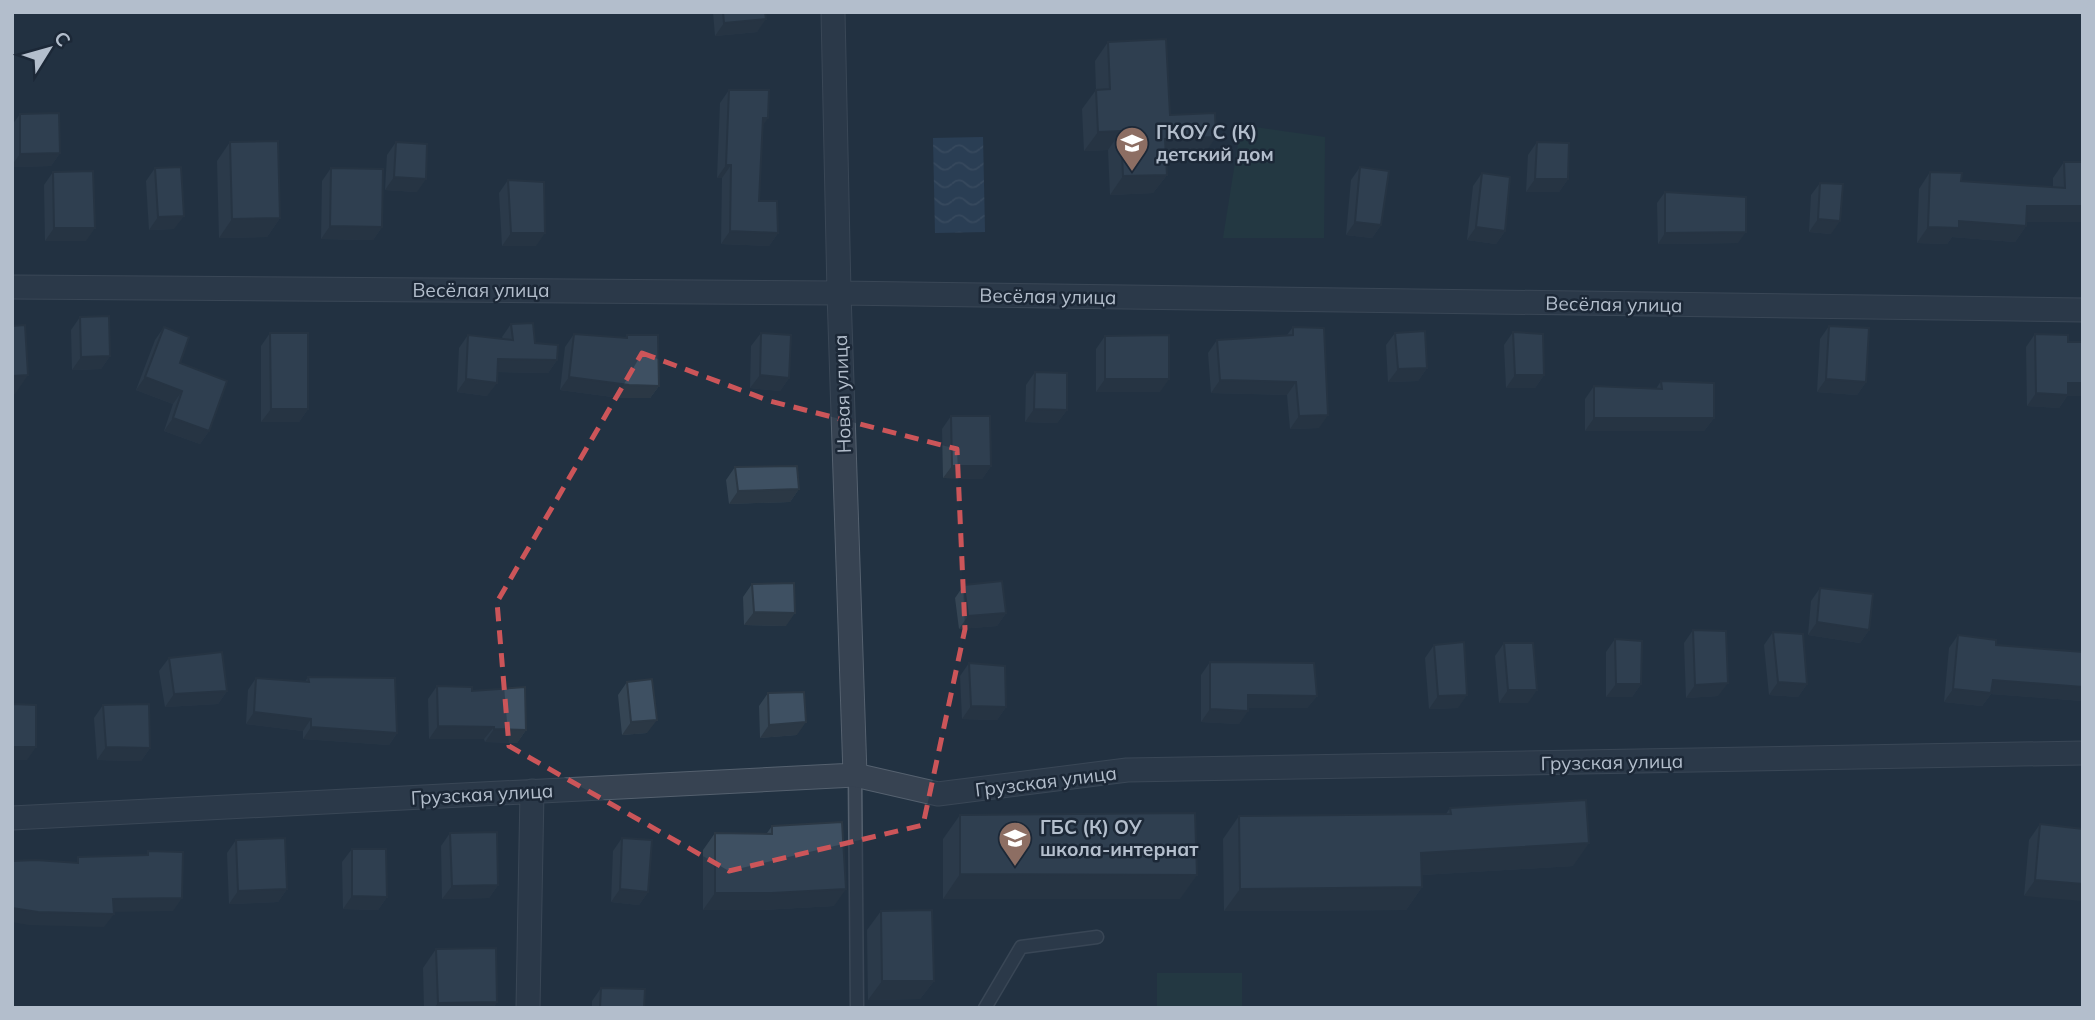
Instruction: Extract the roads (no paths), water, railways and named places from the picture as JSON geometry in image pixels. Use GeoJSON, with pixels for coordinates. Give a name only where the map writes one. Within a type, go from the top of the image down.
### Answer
{"type":"FeatureCollection","features":[{"type":"Feature","properties":{"kind":"street","name":"Новая улица"},"geometry":{"type":"LineString","coordinates":[[833,12],[839,293],[855,775]]}},
{"type":"Feature","properties":{"kind":"street","name":"Весёлая улица"},"geometry":{"type":"LineString","coordinates":[[12,287],[839,293],[2083,310]]}},
{"type":"Feature","properties":{"kind":"street","name":"Грузская улица"},"geometry":{"type":"LineString","coordinates":[[12,818],[855,775],[939,794],[1127,770],[2083,753]]}},
{"type":"Feature","properties":{"kind":"street"},"geometry":{"type":"LineString","coordinates":[[528,1008],[532,792]]}},
{"type":"Feature","properties":{"kind":"lane"},"geometry":{"type":"LineString","coordinates":[[855,775],[857,1008]]}},
{"type":"Feature","properties":{"kind":"lane"},"geometry":{"type":"LineString","coordinates":[[985,1008],[1021,947],[1097,937]]}},
{"type":"Feature","properties":{"kind":"water"},"geometry":{"type":"Polygon","coordinates":[[[983,137],[985,232],[935,233],[933,138],[983,137]]]}},
{"type":"Feature","properties":{"kind":"place","name":"ГКОУ С (К) детский дом"},"geometry":{"type":"Point","coordinates":[1132,173]}},
{"type":"Feature","properties":{"kind":"place","name":"ГБС (К) ОУ школа-интернат"},"geometry":{"type":"Point","coordinates":[1015,868]}}]}
